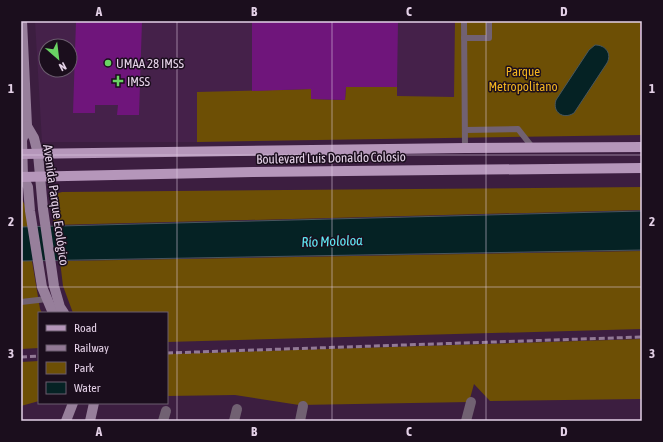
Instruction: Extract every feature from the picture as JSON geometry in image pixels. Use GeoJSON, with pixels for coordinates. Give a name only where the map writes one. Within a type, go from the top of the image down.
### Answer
{"type":"FeatureCollection","features":[{"type":"Feature","properties":{"kind":"main road","name":"Boulevard Luis Donaldo Colosio"},"geometry":{"type":"LineString","coordinates":[[22,154],[642,147]]}},
{"type":"Feature","properties":{"kind":"main road","name":"Boulevard Luis Donaldo Colosio"},"geometry":{"type":"LineString","coordinates":[[22,177],[245,172],[642,168]]}},
{"type":"Feature","properties":{"kind":"street"},"geometry":{"type":"LineString","coordinates":[[22,21],[27,126]]}},
{"type":"Feature","properties":{"kind":"street","name":"Avenida Parque Ecológico"},"geometry":{"type":"LineString","coordinates":[[27,126],[34,138],[38,154],[42,209],[54,286],[60,307],[63,312]]}},
{"type":"Feature","properties":{"kind":"street","name":"Avenida Parque Ecológico"},"geometry":{"type":"LineString","coordinates":[[27,126],[22,140],[22,177],[28,187],[30,211],[42,287],[53,312]]}},
{"type":"Feature","properties":{"kind":"street"},"geometry":{"type":"LineString","coordinates":[[466,421],[470,402]]}},
{"type":"Feature","properties":{"kind":"street"},"geometry":{"type":"LineString","coordinates":[[66,421],[73,404]]}},
{"type":"Feature","properties":{"kind":"street"},"geometry":{"type":"LineString","coordinates":[[90,421],[94,404]]}},
{"type":"Feature","properties":{"kind":"street"},"geometry":{"type":"LineString","coordinates":[[300,421],[303,406]]}},
{"type":"Feature","properties":{"kind":"street"},"geometry":{"type":"LineString","coordinates":[[234,421],[237,410]]}},
{"type":"Feature","properties":{"kind":"lane"},"geometry":{"type":"LineString","coordinates":[[464,21],[464,148]]}},
{"type":"Feature","properties":{"kind":"lane"},"geometry":{"type":"LineString","coordinates":[[464,38],[489,38],[489,21]]}},
{"type":"Feature","properties":{"kind":"lane"},"geometry":{"type":"LineString","coordinates":[[465,130],[518,129],[533,148]]}},
{"type":"Feature","properties":{"kind":"lane"},"geometry":{"type":"LineString","coordinates":[[21,302],[47,299]]}},
{"type":"Feature","properties":{"kind":"shaded area"},"geometry":{"type":"Polygon","coordinates":[[[35,21],[455,21],[455,137],[197,142],[42,142],[38,78],[78,78],[78,38],[38,38],[38,73],[35,21]]]}},
{"type":"Feature","properties":{"kind":"green space","name":"Parque Metropolitano"},"geometry":{"type":"Polygon","coordinates":[[[455,21],[642,21],[642,135],[197,142],[197,92],[311,89],[311,99],[345,100],[346,87],[397,87],[397,96],[454,97],[455,21]]]}},
{"type":"Feature","properties":{"kind":"green space"},"geometry":{"type":"Polygon","coordinates":[[[642,187],[642,210],[54,225],[51,203],[54,194],[62,192],[642,187]]]}},
{"type":"Feature","properties":{"kind":"green space"},"geometry":{"type":"Polygon","coordinates":[[[21,198],[26,207],[29,227],[21,227],[21,198]]]}},
{"type":"Feature","properties":{"kind":"green space"},"geometry":{"type":"Polygon","coordinates":[[[642,251],[642,329],[168,342],[168,312],[73,312],[63,286],[60,261],[642,251]]]}},
{"type":"Feature","properties":{"kind":"green space"},"geometry":{"type":"Polygon","coordinates":[[[21,261],[32,261],[42,312],[38,312],[38,348],[21,349],[21,261]]]}},
{"type":"Feature","properties":{"kind":"green space"},"geometry":{"type":"Polygon","coordinates":[[[642,339],[642,399],[490,401],[474,384],[469,402],[299,405],[235,395],[168,396],[168,354],[642,339]]]}},
{"type":"Feature","properties":{"kind":"green space"},"geometry":{"type":"Polygon","coordinates":[[[38,361],[38,401],[21,406],[21,362],[38,361]]]}},
{"type":"Feature","properties":{"kind":"water"},"geometry":{"type":"Polygon","coordinates":[[[595,45],[605,48],[607,51],[609,56],[607,63],[574,113],[566,116],[559,114],[555,104],[556,100],[589,50],[595,45]]]}},
{"type":"Feature","properties":{"kind":"water","name":"Río Mololoa"},"geometry":{"type":"Polygon","coordinates":[[[642,211],[642,250],[21,261],[21,227],[642,211]]]}},
{"type":"Feature","properties":{"kind":"building","name":"UMAA 28 IMSS"},"geometry":{"type":"Polygon","coordinates":[[[76,21],[142,21],[139,115],[117,115],[118,105],[95,105],[95,113],[73,113],[74,78],[78,78],[78,38],[75,38],[76,21]]]}},
{"type":"Feature","properties":{"kind":"building"},"geometry":{"type":"Polygon","coordinates":[[[252,21],[398,21],[397,87],[346,87],[345,100],[311,99],[311,89],[252,91],[252,21]]]}},
{"type":"Feature","properties":{"kind":"building"},"geometry":{"type":"Polygon","coordinates":[[[641,21],[642,41],[640,33],[641,21]]]}},
{"type":"Feature","properties":{"kind":"railway"},"geometry":{"type":"LineString","coordinates":[[168,353],[642,337]]}},
{"type":"Feature","properties":{"kind":"railway"},"geometry":{"type":"LineString","coordinates":[[21,357],[38,356]]}},
{"type":"Feature","properties":{"kind":"place","name":"UMAA 28 IMSS"},"geometry":{"type":"Point","coordinates":[108,63]}},
{"type":"Feature","properties":{"kind":"place","name":"IMSS"},"geometry":{"type":"Point","coordinates":[118,81]}}]}
